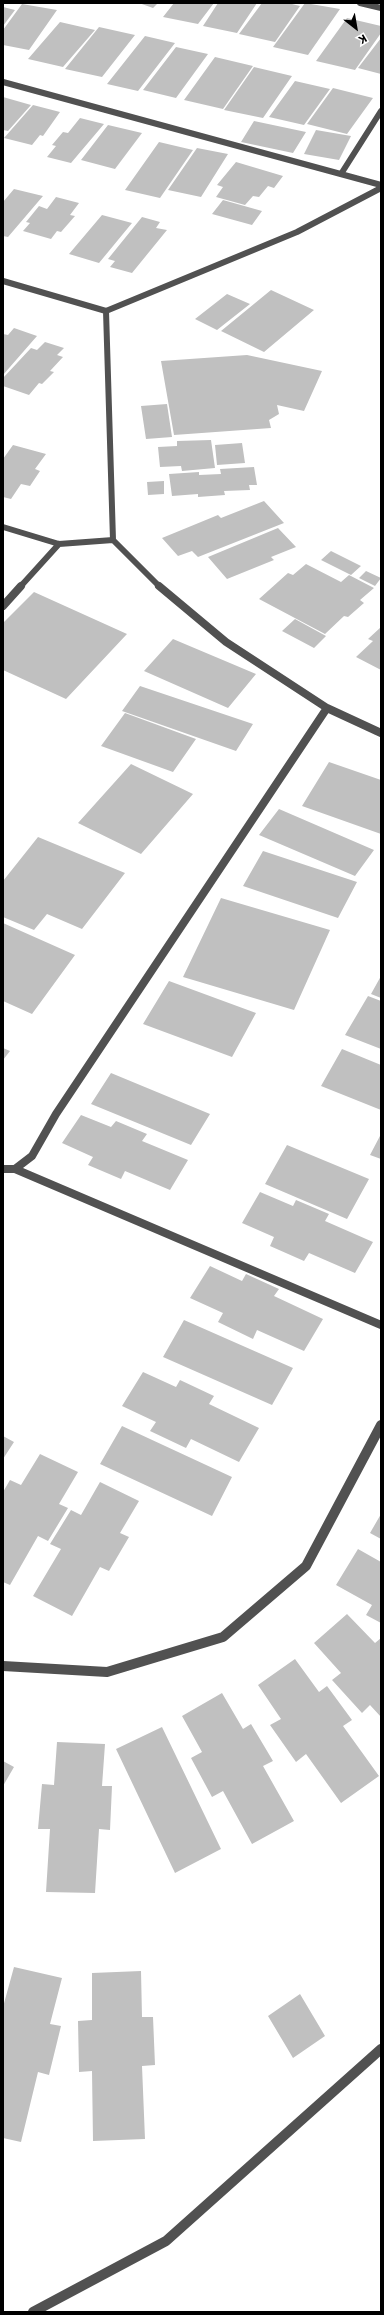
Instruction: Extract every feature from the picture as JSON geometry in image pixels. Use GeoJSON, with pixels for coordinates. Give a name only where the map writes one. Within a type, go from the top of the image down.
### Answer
{"type":"FeatureCollection","features":[{"type":"Feature","properties":{"kind":"street"},"geometry":{"type":"LineString","coordinates":[[360,3],[381,8]]}},
{"type":"Feature","properties":{"kind":"street"},"geometry":{"type":"LineString","coordinates":[[3,82],[381,186]]}},
{"type":"Feature","properties":{"kind":"street"},"geometry":{"type":"LineString","coordinates":[[341,174],[381,110]]}},
{"type":"Feature","properties":{"kind":"street"},"geometry":{"type":"LineString","coordinates":[[3,281],[106,311],[297,232],[381,186]]}},
{"type":"Feature","properties":{"kind":"street"},"geometry":{"type":"LineString","coordinates":[[106,311],[113,540],[155,583],[226,642],[327,708],[381,733]]}},
{"type":"Feature","properties":{"kind":"street"},"geometry":{"type":"LineString","coordinates":[[3,527],[59,544],[113,540]]}},
{"type":"Feature","properties":{"kind":"street"},"geometry":{"type":"LineString","coordinates":[[3,606],[59,544]]}},
{"type":"Feature","properties":{"kind":"street"},"geometry":{"type":"LineString","coordinates":[[15,1169],[32,1156],[60,1107],[327,708]]}},
{"type":"Feature","properties":{"kind":"street"},"geometry":{"type":"LineString","coordinates":[[3,1169],[15,1169],[381,1325]]}},
{"type":"Feature","properties":{"kind":"street"},"geometry":{"type":"LineString","coordinates":[[3,1666],[107,1672],[223,1637],[306,1566],[381,1426]]}},
{"type":"Feature","properties":{"kind":"street"},"geometry":{"type":"LineString","coordinates":[[33,2312],[166,2241],[381,2049]]}},
{"type":"Feature","properties":{"kind":"building"},"geometry":{"type":"Polygon","coordinates":[[[139,3],[158,3],[153,8],[139,3]]]}},
{"type":"Feature","properties":{"kind":"building"},"geometry":{"type":"Polygon","coordinates":[[[174,3],[214,3],[198,24],[163,17],[174,3]]]}},
{"type":"Feature","properties":{"kind":"building"},"geometry":{"type":"Polygon","coordinates":[[[218,3],[257,3],[237,33],[203,26],[218,3]]]}},
{"type":"Feature","properties":{"kind":"building"},"geometry":{"type":"Polygon","coordinates":[[[262,3],[288,3],[300,6],[275,42],[239,34],[262,3]]]}},
{"type":"Feature","properties":{"kind":"building"},"geometry":{"type":"Polygon","coordinates":[[[305,3],[340,9],[308,55],[273,47],[305,3]]]}},
{"type":"Feature","properties":{"kind":"building"},"geometry":{"type":"Polygon","coordinates":[[[22,4],[57,10],[29,50],[3,45],[3,30],[22,4]]]}},
{"type":"Feature","properties":{"kind":"building"},"geometry":{"type":"Polygon","coordinates":[[[3,7],[15,10],[3,26],[3,7]]]}},
{"type":"Feature","properties":{"kind":"building"},"geometry":{"type":"Polygon","coordinates":[[[347,18],[381,26],[381,33],[355,70],[316,61],[347,18]]]}},
{"type":"Feature","properties":{"kind":"building"},"geometry":{"type":"Polygon","coordinates":[[[60,22],[95,30],[63,67],[28,59],[60,22]]]}},
{"type":"Feature","properties":{"kind":"building"},"geometry":{"type":"Polygon","coordinates":[[[99,27],[135,35],[102,77],[65,69],[99,27]]]}},
{"type":"Feature","properties":{"kind":"building"},"geometry":{"type":"Polygon","coordinates":[[[145,36],[175,43],[138,91],[107,84],[145,36]]]}},
{"type":"Feature","properties":{"kind":"building"},"geometry":{"type":"Polygon","coordinates":[[[381,38],[381,74],[358,68],[381,38]]]}},
{"type":"Feature","properties":{"kind":"building"},"geometry":{"type":"Polygon","coordinates":[[[176,47],[208,54],[176,98],[143,90],[176,47]]]}},
{"type":"Feature","properties":{"kind":"building"},"geometry":{"type":"Polygon","coordinates":[[[215,57],[253,66],[223,109],[184,100],[215,57]]]}},
{"type":"Feature","properties":{"kind":"building"},"geometry":{"type":"Polygon","coordinates":[[[254,67],[292,76],[263,118],[224,110],[254,67]]]}},
{"type":"Feature","properties":{"kind":"building"},"geometry":{"type":"Polygon","coordinates":[[[295,81],[330,89],[304,125],[269,117],[295,81]]]}},
{"type":"Feature","properties":{"kind":"building"},"geometry":{"type":"Polygon","coordinates":[[[333,88],[373,98],[347,134],[307,124],[333,88]]]}},
{"type":"Feature","properties":{"kind":"building"},"geometry":{"type":"Polygon","coordinates":[[[3,97],[31,105],[8,131],[3,130],[3,97]]]}},
{"type":"Feature","properties":{"kind":"building"},"geometry":{"type":"Polygon","coordinates":[[[33,105],[60,112],[43,136],[40,135],[32,145],[4,138],[33,105]]]}},
{"type":"Feature","properties":{"kind":"building"},"geometry":{"type":"Polygon","coordinates":[[[80,118],[104,124],[71,163],[47,157],[56,146],[52,145],[63,132],[68,133],[80,118]]]}},
{"type":"Feature","properties":{"kind":"building"},"geometry":{"type":"Polygon","coordinates":[[[254,121],[306,132],[293,153],[241,142],[254,121]]]}},
{"type":"Feature","properties":{"kind":"building"},"geometry":{"type":"Polygon","coordinates":[[[108,125],[142,133],[115,169],[81,160],[108,125]]]}},
{"type":"Feature","properties":{"kind":"building"},"geometry":{"type":"Polygon","coordinates":[[[316,130],[351,136],[339,160],[304,154],[316,130]]]}},
{"type":"Feature","properties":{"kind":"building"},"geometry":{"type":"Polygon","coordinates":[[[159,142],[193,150],[160,198],[125,190],[159,142]]]}},
{"type":"Feature","properties":{"kind":"building"},"geometry":{"type":"Polygon","coordinates":[[[197,148],[228,154],[201,197],[168,190],[197,148]]]}},
{"type":"Feature","properties":{"kind":"building"},"geometry":{"type":"Polygon","coordinates":[[[236,162],[283,176],[274,188],[268,186],[259,197],[253,196],[245,205],[216,197],[223,187],[217,185],[236,162]]]}},
{"type":"Feature","properties":{"kind":"building"},"geometry":{"type":"Polygon","coordinates":[[[14,189],[43,196],[8,237],[3,236],[3,202],[14,189]]]}},
{"type":"Feature","properties":{"kind":"building"},"geometry":{"type":"Polygon","coordinates":[[[56,197],[79,203],[70,215],[75,216],[61,232],[57,231],[51,239],[23,231],[30,223],[26,222],[39,206],[47,209],[56,197]]]}},
{"type":"Feature","properties":{"kind":"building"},"geometry":{"type":"Polygon","coordinates":[[[223,200],[262,211],[252,225],[212,214],[223,200]]]}},
{"type":"Feature","properties":{"kind":"building"},"geometry":{"type":"Polygon","coordinates":[[[102,215],[132,223],[99,263],[69,254],[102,215]]]}},
{"type":"Feature","properties":{"kind":"building"},"geometry":{"type":"Polygon","coordinates":[[[142,217],[160,222],[156,228],[167,230],[132,273],[110,267],[115,261],[108,259],[142,217]]]}},
{"type":"Feature","properties":{"kind":"building"},"geometry":{"type":"Polygon","coordinates":[[[271,290],[314,310],[264,352],[221,331],[271,290]]]}},
{"type":"Feature","properties":{"kind":"building"},"geometry":{"type":"Polygon","coordinates":[[[227,294],[250,304],[217,330],[195,319],[227,294]]]}},
{"type":"Feature","properties":{"kind":"building"},"geometry":{"type":"Polygon","coordinates":[[[14,328],[37,336],[3,375],[3,334],[8,335],[14,328]]]}},
{"type":"Feature","properties":{"kind":"building"},"geometry":{"type":"Polygon","coordinates":[[[45,342],[64,348],[57,355],[63,357],[50,371],[54,372],[42,384],[39,383],[29,395],[3,386],[3,378],[31,348],[37,350],[45,342]]]}},
{"type":"Feature","properties":{"kind":"building"},"geometry":{"type":"Polygon","coordinates":[[[247,355],[322,371],[304,411],[277,405],[279,414],[269,420],[271,428],[174,435],[161,361],[247,355]]]}},
{"type":"Feature","properties":{"kind":"building"},"geometry":{"type":"Polygon","coordinates":[[[167,404],[172,437],[146,439],[141,406],[167,404]]]}},
{"type":"Feature","properties":{"kind":"building"},"geometry":{"type":"Polygon","coordinates":[[[211,440],[215,468],[182,471],[181,466],[160,467],[158,447],[177,446],[177,441],[211,440]]]}},
{"type":"Feature","properties":{"kind":"building"},"geometry":{"type":"Polygon","coordinates":[[[242,443],[245,463],[217,465],[215,445],[242,443]]]}},
{"type":"Feature","properties":{"kind":"building"},"geometry":{"type":"Polygon","coordinates":[[[13,445],[46,454],[35,469],[40,471],[30,486],[21,484],[11,499],[3,497],[3,459],[13,445]]]}},
{"type":"Feature","properties":{"kind":"building"},"geometry":{"type":"Polygon","coordinates":[[[254,467],[257,485],[249,485],[250,490],[224,491],[225,495],[198,497],[198,494],[172,496],[169,474],[199,472],[199,475],[221,474],[220,469],[254,467]]]}},
{"type":"Feature","properties":{"kind":"building"},"geometry":{"type":"Polygon","coordinates":[[[164,481],[164,494],[148,495],[147,482],[164,481]]]}},
{"type":"Feature","properties":{"kind":"building"},"geometry":{"type":"Polygon","coordinates":[[[264,501],[284,523],[198,557],[192,551],[178,556],[162,538],[218,515],[221,518],[264,501]]]}},
{"type":"Feature","properties":{"kind":"building"},"geometry":{"type":"Polygon","coordinates":[[[278,528],[296,547],[271,557],[274,560],[227,579],[208,557],[278,528]]]}},
{"type":"Feature","properties":{"kind":"building"},"geometry":{"type":"Polygon","coordinates":[[[331,551],[361,566],[351,575],[321,560],[331,551]]]}},
{"type":"Feature","properties":{"kind":"building"},"geometry":{"type":"Polygon","coordinates":[[[306,564],[341,582],[349,575],[374,588],[360,600],[364,603],[348,617],[344,616],[325,634],[259,599],[288,573],[293,575],[306,564]]]}},
{"type":"Feature","properties":{"kind":"building"},"geometry":{"type":"Polygon","coordinates":[[[366,571],[381,578],[375,586],[359,578],[366,571]]]}},
{"type":"Feature","properties":{"kind":"building"},"geometry":{"type":"Polygon","coordinates":[[[34,592],[127,634],[66,699],[3,670],[3,623],[34,592]]]}},
{"type":"Feature","properties":{"kind":"building"},"geometry":{"type":"Polygon","coordinates":[[[295,619],[326,636],[314,648],[282,631],[295,619]]]}},
{"type":"Feature","properties":{"kind":"building"},"geometry":{"type":"Polygon","coordinates":[[[381,627],[381,670],[356,657],[373,641],[368,639],[381,627]]]}},
{"type":"Feature","properties":{"kind":"building"},"geometry":{"type":"Polygon","coordinates":[[[173,639],[256,674],[228,708],[144,671],[173,639]]]}},
{"type":"Feature","properties":{"kind":"building"},"geometry":{"type":"Polygon","coordinates":[[[140,686],[253,724],[236,751],[122,711],[140,686]]]}},
{"type":"Feature","properties":{"kind":"building"},"geometry":{"type":"Polygon","coordinates":[[[125,713],[196,739],[173,772],[101,746],[125,713]]]}},
{"type":"Feature","properties":{"kind":"building"},"geometry":{"type":"Polygon","coordinates":[[[329,762],[381,780],[381,834],[302,806],[329,762]]]}},
{"type":"Feature","properties":{"kind":"building"},"geometry":{"type":"Polygon","coordinates":[[[131,764],[193,794],[141,854],[78,823],[131,764]]]}},
{"type":"Feature","properties":{"kind":"building"},"geometry":{"type":"Polygon","coordinates":[[[279,809],[374,850],[355,876],[259,835],[279,809]]]}},
{"type":"Feature","properties":{"kind":"building"},"geometry":{"type":"Polygon","coordinates":[[[38,837],[125,873],[82,929],[47,914],[34,930],[3,917],[3,881],[38,837]]]}},
{"type":"Feature","properties":{"kind":"building"},"geometry":{"type":"Polygon","coordinates":[[[263,851],[357,882],[338,918],[243,886],[263,851]]]}},
{"type":"Feature","properties":{"kind":"building"},"geometry":{"type":"Polygon","coordinates":[[[221,898],[330,930],[294,1010],[183,977],[221,898]]]}},
{"type":"Feature","properties":{"kind":"building"},"geometry":{"type":"Polygon","coordinates":[[[3,923],[75,955],[32,1014],[3,1001],[3,923]]]}},
{"type":"Feature","properties":{"kind":"building"},"geometry":{"type":"Polygon","coordinates":[[[381,976],[381,998],[371,994],[381,976]]]}},
{"type":"Feature","properties":{"kind":"building"},"geometry":{"type":"Polygon","coordinates":[[[169,981],[256,1013],[232,1057],[143,1024],[169,981]]]}},
{"type":"Feature","properties":{"kind":"building"},"geometry":{"type":"Polygon","coordinates":[[[368,996],[381,1001],[381,1049],[345,1035],[368,996]]]}},
{"type":"Feature","properties":{"kind":"building"},"geometry":{"type":"Polygon","coordinates":[[[3,1048],[10,1051],[3,1060],[3,1048]]]}},
{"type":"Feature","properties":{"kind":"building"},"geometry":{"type":"Polygon","coordinates":[[[342,1049],[381,1065],[381,1110],[321,1086],[342,1049]]]}},
{"type":"Feature","properties":{"kind":"building"},"geometry":{"type":"Polygon","coordinates":[[[111,1073],[210,1114],[191,1145],[91,1104],[111,1073]]]}},
{"type":"Feature","properties":{"kind":"building"},"geometry":{"type":"Polygon","coordinates":[[[81,1115],[111,1127],[116,1121],[147,1134],[142,1141],[188,1160],[170,1190],[125,1171],[121,1179],[88,1165],[93,1157],[62,1143],[81,1115]]]}},
{"type":"Feature","properties":{"kind":"building"},"geometry":{"type":"Polygon","coordinates":[[[381,1134],[381,1159],[370,1155],[381,1134]]]}},
{"type":"Feature","properties":{"kind":"building"},"geometry":{"type":"Polygon","coordinates":[[[287,1145],[369,1179],[347,1219],[265,1184],[287,1145]]]}},
{"type":"Feature","properties":{"kind":"building"},"geometry":{"type":"Polygon","coordinates":[[[260,1192],[293,1206],[296,1200],[329,1214],[325,1221],[373,1242],[355,1273],[309,1253],[304,1261],[270,1246],[274,1237],[242,1223],[260,1192]]]}},
{"type":"Feature","properties":{"kind":"building"},"geometry":{"type":"Polygon","coordinates":[[[210,1266],[242,1281],[246,1274],[279,1289],[274,1296],[323,1319],[304,1351],[257,1330],[253,1339],[218,1322],[223,1313],[190,1298],[210,1266]]]}},
{"type":"Feature","properties":{"kind":"building"},"geometry":{"type":"Polygon","coordinates":[[[184,1320],[293,1368],[272,1405],[163,1357],[184,1320]]]}},
{"type":"Feature","properties":{"kind":"building"},"geometry":{"type":"Polygon","coordinates":[[[143,1372],[176,1387],[180,1380],[214,1396],[209,1404],[259,1428],[239,1462],[191,1439],[186,1448],[150,1431],[156,1422],[122,1406],[143,1372]]]}},
{"type":"Feature","properties":{"kind":"building"},"geometry":{"type":"Polygon","coordinates":[[[122,1426],[232,1477],[212,1516],[100,1464],[122,1426]]]}},
{"type":"Feature","properties":{"kind":"building"},"geometry":{"type":"Polygon","coordinates":[[[3,1436],[14,1442],[3,1459],[3,1436]]]}},
{"type":"Feature","properties":{"kind":"building"},"geometry":{"type":"Polygon","coordinates":[[[40,1454],[78,1472],[59,1504],[68,1508],[48,1541],[38,1536],[10,1585],[3,1582],[3,1492],[10,1480],[21,1485],[40,1454]]]}},
{"type":"Feature","properties":{"kind":"building"},"geometry":{"type":"Polygon","coordinates":[[[100,1482],[139,1501],[120,1533],[129,1537],[109,1571],[100,1567],[72,1616],[33,1596],[61,1549],[50,1544],[71,1510],[81,1515],[100,1482]]]}},
{"type":"Feature","properties":{"kind":"building"},"geometry":{"type":"Polygon","coordinates":[[[381,1514],[381,1539],[370,1533],[381,1514]]]}},
{"type":"Feature","properties":{"kind":"building"},"geometry":{"type":"Polygon","coordinates":[[[358,1549],[381,1562],[381,1623],[366,1615],[372,1605],[336,1585],[358,1549]]]}},
{"type":"Feature","properties":{"kind":"building"},"geometry":{"type":"Polygon","coordinates":[[[347,1614],[375,1643],[381,1638],[381,1717],[370,1705],[362,1713],[332,1680],[341,1673],[314,1643],[347,1614]]]}},
{"type":"Feature","properties":{"kind":"building"},"geometry":{"type":"Polygon","coordinates":[[[295,1659],[319,1692],[327,1686],[352,1720],[343,1726],[379,1776],[341,1803],[306,1754],[296,1762],[270,1725],[281,1719],[258,1685],[295,1659]]]}},
{"type":"Feature","properties":{"kind":"building"},"geometry":{"type":"Polygon","coordinates":[[[222,1693],[243,1729],[251,1724],[273,1761],[263,1766],[294,1821],[252,1844],[223,1791],[212,1797],[191,1758],[202,1752],[182,1716],[222,1693]]]}},
{"type":"Feature","properties":{"kind":"building"},"geometry":{"type":"Polygon","coordinates":[[[162,1727],[221,1849],[175,1873],[116,1749],[162,1727]]]}},
{"type":"Feature","properties":{"kind":"building"},"geometry":{"type":"Polygon","coordinates":[[[57,1742],[105,1744],[102,1786],[112,1786],[110,1830],[99,1829],[95,1893],[46,1892],[50,1829],[38,1829],[42,1784],[54,1785],[57,1742]]]}},
{"type":"Feature","properties":{"kind":"building"},"geometry":{"type":"Polygon","coordinates":[[[3,1761],[14,1767],[3,1786],[3,1761]]]}},
{"type":"Feature","properties":{"kind":"building"},"geometry":{"type":"Polygon","coordinates":[[[14,1967],[62,1978],[50,2024],[61,2026],[49,2075],[38,2072],[21,2142],[3,2138],[3,2007],[14,1967]]]}},
{"type":"Feature","properties":{"kind":"building"},"geometry":{"type":"Polygon","coordinates":[[[141,1971],[142,2017],[153,2017],[155,2065],[142,2066],[145,2139],[93,2141],[92,2071],[79,2072],[78,2021],[92,2020],[92,1973],[141,1971]]]}},
{"type":"Feature","properties":{"kind":"building"},"geometry":{"type":"Polygon","coordinates":[[[300,1994],[325,2036],[293,2058],[268,2016],[300,1994]]]}}]}
